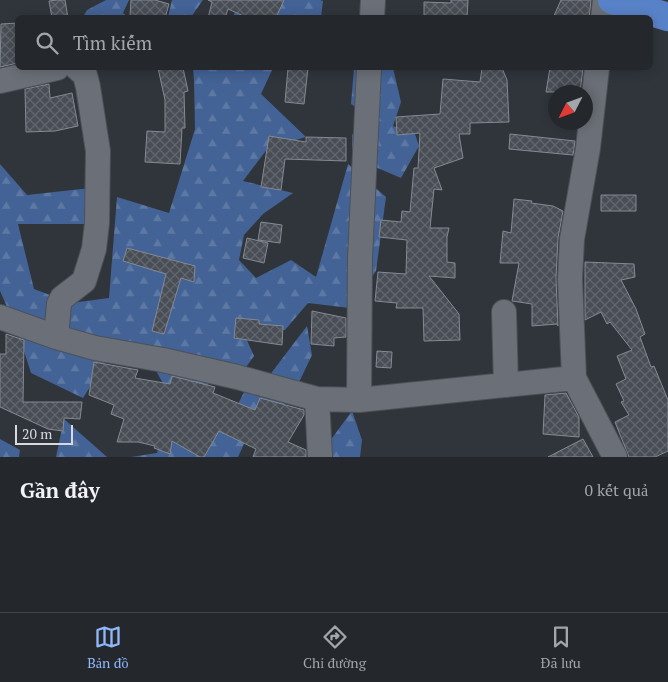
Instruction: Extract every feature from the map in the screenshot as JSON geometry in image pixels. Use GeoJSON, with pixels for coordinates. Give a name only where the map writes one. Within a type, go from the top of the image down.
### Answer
{"type":"FeatureCollection","features":[{"type":"Feature","properties":{"kind":"highway"},"geometry":{"type":"LineString","coordinates":[[612,0],[668,17]]}},
{"type":"Feature","properties":{"kind":"street"},"geometry":{"type":"LineString","coordinates":[[372,15],[373,0]]}},
{"type":"Feature","properties":{"kind":"street"},"geometry":{"type":"LineString","coordinates":[[603,15],[605,0]]}},
{"type":"Feature","properties":{"kind":"street"},"geometry":{"type":"LineString","coordinates":[[0,81],[48,70]]}},
{"type":"Feature","properties":{"kind":"street"},"geometry":{"type":"LineString","coordinates":[[56,337],[59,304],[62,298],[84,281],[94,249],[97,223],[98,151],[88,87],[85,75],[79,70]]}},
{"type":"Feature","properties":{"kind":"street"},"geometry":{"type":"LineString","coordinates":[[359,400],[360,258],[369,70]]}},
{"type":"Feature","properties":{"kind":"street"},"geometry":{"type":"LineString","coordinates":[[597,70],[588,148],[572,239],[570,280],[574,378],[615,457]]}},
{"type":"Feature","properties":{"kind":"street"},"geometry":{"type":"LineString","coordinates":[[504,312],[506,385]]}},
{"type":"Feature","properties":{"kind":"street"},"geometry":{"type":"LineString","coordinates":[[0,317],[56,337],[95,348],[162,360],[237,377],[318,399],[359,400],[574,378]]}},
{"type":"Feature","properties":{"kind":"street"},"geometry":{"type":"LineString","coordinates":[[318,399],[320,457]]}},
{"type":"Feature","properties":{"kind":"green space"},"geometry":{"type":"Polygon","coordinates":[[[106,0],[129,0],[123,13],[126,15],[84,15],[87,10],[106,0]]]}},
{"type":"Feature","properties":{"kind":"green space"},"geometry":{"type":"Polygon","coordinates":[[[172,0],[203,0],[192,15],[168,15],[172,0]]]}},
{"type":"Feature","properties":{"kind":"green space"},"geometry":{"type":"Polygon","coordinates":[[[241,0],[323,1],[321,15],[234,15],[241,0]]]}},
{"type":"Feature","properties":{"kind":"green space"},"geometry":{"type":"Polygon","coordinates":[[[193,70],[272,70],[261,94],[306,137],[268,148],[243,181],[293,193],[263,214],[244,235],[239,260],[256,278],[291,260],[316,277],[348,164],[386,197],[376,271],[350,308],[308,303],[285,330],[259,329],[237,318],[254,356],[231,388],[215,378],[189,404],[226,428],[246,388],[269,376],[307,326],[312,355],[292,397],[249,433],[238,457],[131,457],[157,453],[172,400],[154,367],[106,361],[83,398],[31,373],[17,329],[0,291],[0,164],[27,195],[109,186],[99,224],[18,224],[34,289],[71,303],[109,298],[117,197],[169,213],[195,129],[193,70]]]}},
{"type":"Feature","properties":{"kind":"green space"},"geometry":{"type":"Polygon","coordinates":[[[354,70],[393,70],[401,102],[393,126],[415,134],[419,146],[401,178],[352,157],[352,135],[368,115],[351,104],[354,70]]]}},
{"type":"Feature","properties":{"kind":"green space"},"geometry":{"type":"Polygon","coordinates":[[[352,411],[362,440],[360,457],[328,457],[327,445],[352,411]]]}},
{"type":"Feature","properties":{"kind":"green space"},"geometry":{"type":"Polygon","coordinates":[[[64,419],[107,457],[56,457],[64,419]]]}},
{"type":"Feature","properties":{"kind":"green space"},"geometry":{"type":"Polygon","coordinates":[[[0,439],[20,450],[19,457],[0,457],[0,439]]]}},
{"type":"Feature","properties":{"kind":"building"},"geometry":{"type":"Polygon","coordinates":[[[65,0],[68,15],[51,15],[49,1],[65,0]]]}},
{"type":"Feature","properties":{"kind":"building"},"geometry":{"type":"Polygon","coordinates":[[[131,0],[155,0],[169,4],[166,15],[130,15],[131,0]]]}},
{"type":"Feature","properties":{"kind":"building"},"geometry":{"type":"Polygon","coordinates":[[[208,0],[284,0],[277,15],[241,15],[228,9],[226,15],[209,15],[212,2],[208,0]]]}},
{"type":"Feature","properties":{"kind":"building"},"geometry":{"type":"Polygon","coordinates":[[[451,0],[468,0],[467,15],[424,15],[424,2],[451,3],[451,0]]]}},
{"type":"Feature","properties":{"kind":"building"},"geometry":{"type":"Polygon","coordinates":[[[561,0],[591,0],[589,15],[554,15],[561,0]]]}},
{"type":"Feature","properties":{"kind":"building"},"geometry":{"type":"Polygon","coordinates":[[[15,23],[15,64],[0,67],[1,24],[15,23]]]}},
{"type":"Feature","properties":{"kind":"building"},"geometry":{"type":"Polygon","coordinates":[[[158,70],[183,70],[188,91],[184,92],[185,128],[182,128],[180,164],[145,162],[147,131],[165,132],[165,100],[158,70]]]}},
{"type":"Feature","properties":{"kind":"building"},"geometry":{"type":"Polygon","coordinates":[[[288,70],[308,70],[304,104],[285,102],[288,70]]]}},
{"type":"Feature","properties":{"kind":"building"},"geometry":{"type":"Polygon","coordinates":[[[482,70],[503,70],[507,80],[509,122],[470,123],[470,134],[459,134],[463,158],[434,168],[442,190],[434,189],[430,228],[449,228],[447,262],[455,263],[455,278],[429,276],[459,314],[460,340],[424,341],[423,308],[396,308],[397,303],[375,301],[378,272],[406,274],[407,240],[379,237],[381,220],[401,222],[402,211],[410,212],[414,168],[418,168],[420,133],[397,135],[396,117],[440,114],[443,79],[480,82],[482,70]]]}},
{"type":"Feature","properties":{"kind":"building"},"geometry":{"type":"Polygon","coordinates":[[[550,70],[583,70],[581,85],[548,85],[548,92],[546,92],[550,70]]]}},
{"type":"Feature","properties":{"kind":"building"},"geometry":{"type":"Polygon","coordinates":[[[49,84],[50,98],[72,93],[78,126],[55,131],[26,132],[25,89],[49,84]]]}},
{"type":"Feature","properties":{"kind":"building"},"geometry":{"type":"Polygon","coordinates":[[[510,134],[575,141],[573,155],[509,149],[510,134]]]}},
{"type":"Feature","properties":{"kind":"building"},"geometry":{"type":"Polygon","coordinates":[[[269,136],[306,142],[306,137],[346,138],[346,161],[285,159],[281,190],[261,187],[269,136]]]}},
{"type":"Feature","properties":{"kind":"building"},"geometry":{"type":"Polygon","coordinates":[[[601,195],[636,195],[636,211],[601,211],[601,195]]]}},
{"type":"Feature","properties":{"kind":"building"},"geometry":{"type":"Polygon","coordinates":[[[514,199],[553,206],[563,211],[558,238],[556,278],[558,326],[557,324],[532,326],[532,304],[512,301],[519,263],[500,263],[503,231],[511,233],[514,199]]]}},
{"type":"Feature","properties":{"kind":"building"},"geometry":{"type":"Polygon","coordinates":[[[261,222],[282,225],[280,243],[258,240],[261,222]]]}},
{"type":"Feature","properties":{"kind":"building"},"geometry":{"type":"Polygon","coordinates":[[[247,238],[268,243],[264,263],[243,258],[247,238]]]}},
{"type":"Feature","properties":{"kind":"building"},"geometry":{"type":"Polygon","coordinates":[[[127,248],[195,266],[194,282],[181,278],[164,334],[152,331],[166,274],[123,261],[127,248]]]}},
{"type":"Feature","properties":{"kind":"building"},"geometry":{"type":"Polygon","coordinates":[[[585,262],[634,264],[635,277],[621,280],[636,309],[645,334],[640,337],[651,367],[654,366],[668,400],[668,451],[655,457],[629,457],[615,422],[629,415],[621,402],[624,401],[616,384],[626,379],[617,356],[632,350],[610,322],[607,324],[601,312],[585,320],[585,262]]]}},
{"type":"Feature","properties":{"kind":"building"},"geometry":{"type":"Polygon","coordinates":[[[312,311],[346,318],[346,337],[334,338],[334,346],[311,344],[312,311]]]}},
{"type":"Feature","properties":{"kind":"building"},"geometry":{"type":"Polygon","coordinates":[[[236,318],[259,320],[259,324],[283,326],[282,345],[234,338],[236,318]]]}},
{"type":"Feature","properties":{"kind":"building"},"geometry":{"type":"Polygon","coordinates":[[[6,334],[24,340],[23,402],[82,402],[80,419],[64,418],[63,431],[48,429],[0,407],[0,354],[6,354],[6,334]]]}},
{"type":"Feature","properties":{"kind":"building"},"geometry":{"type":"Polygon","coordinates":[[[377,351],[392,352],[391,368],[376,367],[377,351]]]}},
{"type":"Feature","properties":{"kind":"building"},"geometry":{"type":"Polygon","coordinates":[[[94,362],[138,370],[135,378],[170,384],[172,376],[215,387],[213,393],[255,410],[260,398],[304,410],[304,415],[288,442],[306,450],[306,457],[253,457],[256,449],[219,431],[204,457],[200,457],[172,441],[170,454],[154,448],[155,446],[138,442],[117,442],[124,419],[111,414],[114,405],[89,395],[94,362]]]}},
{"type":"Feature","properties":{"kind":"building"},"geometry":{"type":"Polygon","coordinates":[[[566,393],[579,417],[579,437],[543,434],[545,395],[566,393]]]}},
{"type":"Feature","properties":{"kind":"building"},"geometry":{"type":"Polygon","coordinates":[[[583,439],[593,457],[548,457],[583,439]]]}}]}
